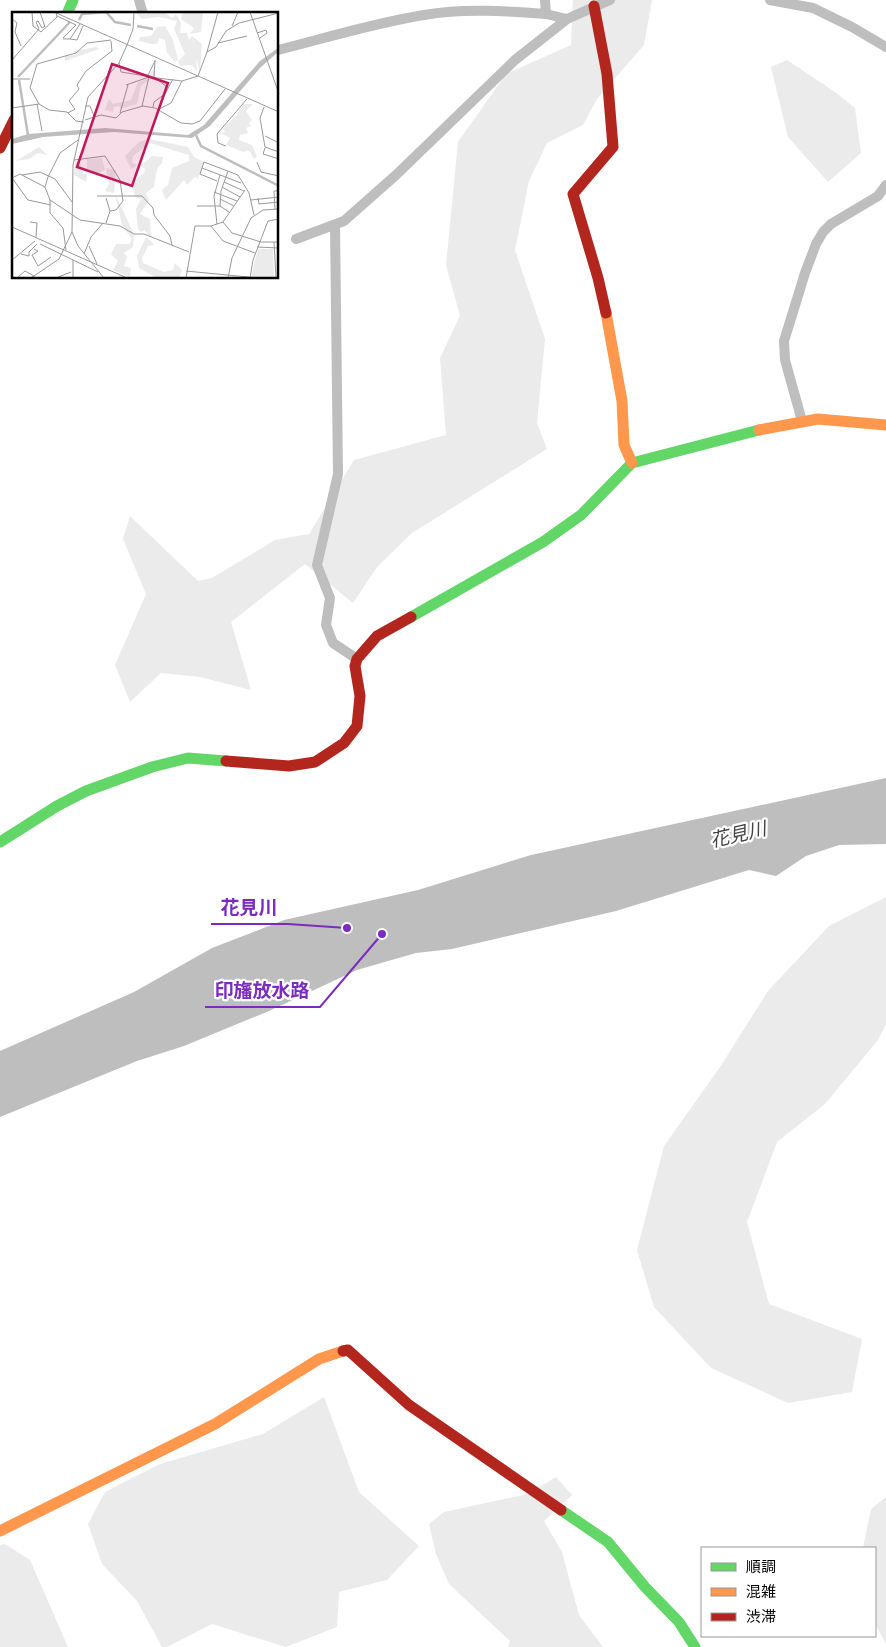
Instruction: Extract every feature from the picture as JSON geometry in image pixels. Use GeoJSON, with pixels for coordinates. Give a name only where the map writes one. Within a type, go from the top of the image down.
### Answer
{"type":"FeatureCollection","features":[{"type":"Feature","properties":{"kind":"street"},"geometry":{"type":"LineString","coordinates":[[68,12],[72,0]]}},
{"type":"Feature","properties":{"kind":"street"},"geometry":{"type":"LineString","coordinates":[[545,0],[546,14]]}},
{"type":"Feature","properties":{"kind":"street"},"geometry":{"type":"LineString","coordinates":[[296,239],[344,220],[396,175],[515,60],[567,19],[610,0]]}},
{"type":"Feature","properties":{"kind":"street"},"geometry":{"type":"LineString","coordinates":[[770,0],[813,8],[852,27],[886,48]]}},
{"type":"Feature","properties":{"kind":"street"},"geometry":{"type":"LineString","coordinates":[[594,6],[607,74],[613,147],[573,194],[598,278],[622,401],[624,445],[632,463]]}},
{"type":"Feature","properties":{"kind":"street"},"geometry":{"type":"LineString","coordinates":[[279,50],[423,15],[449,12],[492,10],[546,14],[567,19]]}},
{"type":"Feature","properties":{"kind":"street"},"geometry":{"type":"LineString","coordinates":[[0,148],[12,124]]}},
{"type":"Feature","properties":{"kind":"street"},"geometry":{"type":"LineString","coordinates":[[802,420],[785,360],[784,341],[805,273],[816,244],[823,232],[832,224],[878,196],[886,186]]}},
{"type":"Feature","properties":{"kind":"street"},"geometry":{"type":"LineString","coordinates":[[335,225],[338,474],[317,565],[330,598],[326,625],[334,643],[357,659]]}},
{"type":"Feature","properties":{"kind":"street"},"geometry":{"type":"LineString","coordinates":[[0,842],[57,806],[86,791],[152,767],[188,758],[289,766],[315,762],[344,743],[357,726],[360,696],[356,666],[357,659],[377,636],[542,542],[581,515],[632,463],[802,420],[818,419],[886,425]]}},
{"type":"Feature","properties":{"kind":"street"},"geometry":{"type":"LineString","coordinates":[[0,1531],[215,1424],[319,1359],[348,1350],[410,1405],[608,1542],[645,1587],[679,1622],[695,1647]]}},
{"type":"Feature","properties":{"kind":"shaded area"},"geometry":{"type":"Polygon","coordinates":[[[573,0],[652,0],[644,45],[597,99],[583,125],[547,143],[529,181],[515,250],[545,339],[537,423],[547,449],[412,533],[377,567],[353,603],[305,564],[231,622],[251,690],[200,677],[161,673],[130,702],[115,665],[146,594],[123,539],[130,516],[198,581],[212,578],[275,540],[309,534],[354,460],[446,435],[440,358],[460,316],[446,265],[458,142],[506,74],[571,45],[573,0]]]}},
{"type":"Feature","properties":{"kind":"shaded area"},"geometry":{"type":"Polygon","coordinates":[[[787,60],[835,92],[855,108],[861,153],[828,182],[788,137],[771,67],[787,60]]]}},
{"type":"Feature","properties":{"kind":"shaded area"},"geometry":{"type":"Polygon","coordinates":[[[886,897],[886,1024],[878,1040],[825,1104],[777,1142],[747,1222],[769,1304],[862,1339],[852,1392],[788,1403],[711,1368],[654,1307],[637,1250],[664,1146],[720,1067],[768,991],[829,926],[886,897]]]}},
{"type":"Feature","properties":{"kind":"shaded area"},"geometry":{"type":"Polygon","coordinates":[[[324,1397],[359,1492],[419,1546],[387,1580],[339,1592],[337,1627],[286,1647],[212,1624],[167,1647],[162,1647],[137,1601],[102,1564],[88,1524],[105,1492],[160,1464],[263,1434],[324,1397]]]}},
{"type":"Feature","properties":{"kind":"shaded area"},"geometry":{"type":"Polygon","coordinates":[[[556,1477],[572,1495],[544,1521],[562,1552],[579,1615],[603,1647],[508,1647],[510,1641],[449,1584],[436,1554],[429,1524],[444,1512],[528,1494],[556,1477]]]}},
{"type":"Feature","properties":{"kind":"shaded area"},"geometry":{"type":"Polygon","coordinates":[[[886,1497],[886,1644],[876,1626],[876,1547],[863,1547],[871,1509],[886,1497]]]}},
{"type":"Feature","properties":{"kind":"shaded area"},"geometry":{"type":"Polygon","coordinates":[[[5,1544],[30,1560],[68,1647],[0,1647],[0,1545],[5,1544]]]}},
{"type":"Feature","properties":{"kind":"water"},"geometry":{"type":"Polygon","coordinates":[[[886,778],[886,844],[839,845],[806,856],[776,876],[749,870],[616,911],[452,949],[416,953],[357,970],[269,1011],[184,1046],[137,1061],[0,1117],[0,1051],[134,992],[212,948],[284,920],[418,890],[531,855],[886,778]]]}},
{"type":"Feature","properties":{"kind":"traffic: fast"},"geometry":{"type":"LineString","coordinates":[[68,12],[73,0]]}},
{"type":"Feature","properties":{"kind":"traffic: fast"},"geometry":{"type":"LineString","coordinates":[[411,617],[543,542],[581,515],[632,463],[759,430]]}},
{"type":"Feature","properties":{"kind":"traffic: fast"},"geometry":{"type":"LineString","coordinates":[[0,842],[57,806],[86,791],[152,767],[188,758],[226,761]]}},
{"type":"Feature","properties":{"kind":"traffic: fast"},"geometry":{"type":"LineString","coordinates":[[561,1510],[608,1542],[645,1587],[679,1622],[695,1647]]}},
{"type":"Feature","properties":{"kind":"traffic: slow"},"geometry":{"type":"LineString","coordinates":[[606,313],[622,401],[624,445],[632,463]]}},
{"type":"Feature","properties":{"kind":"traffic: slow"},"geometry":{"type":"LineString","coordinates":[[759,430],[818,419],[886,425]]}},
{"type":"Feature","properties":{"kind":"traffic: slow"},"geometry":{"type":"LineString","coordinates":[[0,1531],[215,1424],[319,1359],[343,1351]]}},
{"type":"Feature","properties":{"kind":"traffic: jam"},"geometry":{"type":"LineString","coordinates":[[594,6],[607,74],[613,147],[573,194],[598,278],[606,313]]}},
{"type":"Feature","properties":{"kind":"traffic: jam"},"geometry":{"type":"LineString","coordinates":[[0,148],[12,124]]}},
{"type":"Feature","properties":{"kind":"traffic: jam"},"geometry":{"type":"LineString","coordinates":[[226,761],[289,766],[315,762],[344,743],[357,726],[360,696],[355,666],[357,659],[377,636],[411,617]]}},
{"type":"Feature","properties":{"kind":"traffic: jam"},"geometry":{"type":"LineString","coordinates":[[343,1351],[348,1350],[409,1405],[561,1510]]}},
{"type":"Feature","properties":{"kind":"place","name":"花見川"},"geometry":{"type":"Point","coordinates":[347,928]}},
{"type":"Feature","properties":{"kind":"place","name":"印旛放水路"},"geometry":{"type":"Point","coordinates":[382,934]}}]}
